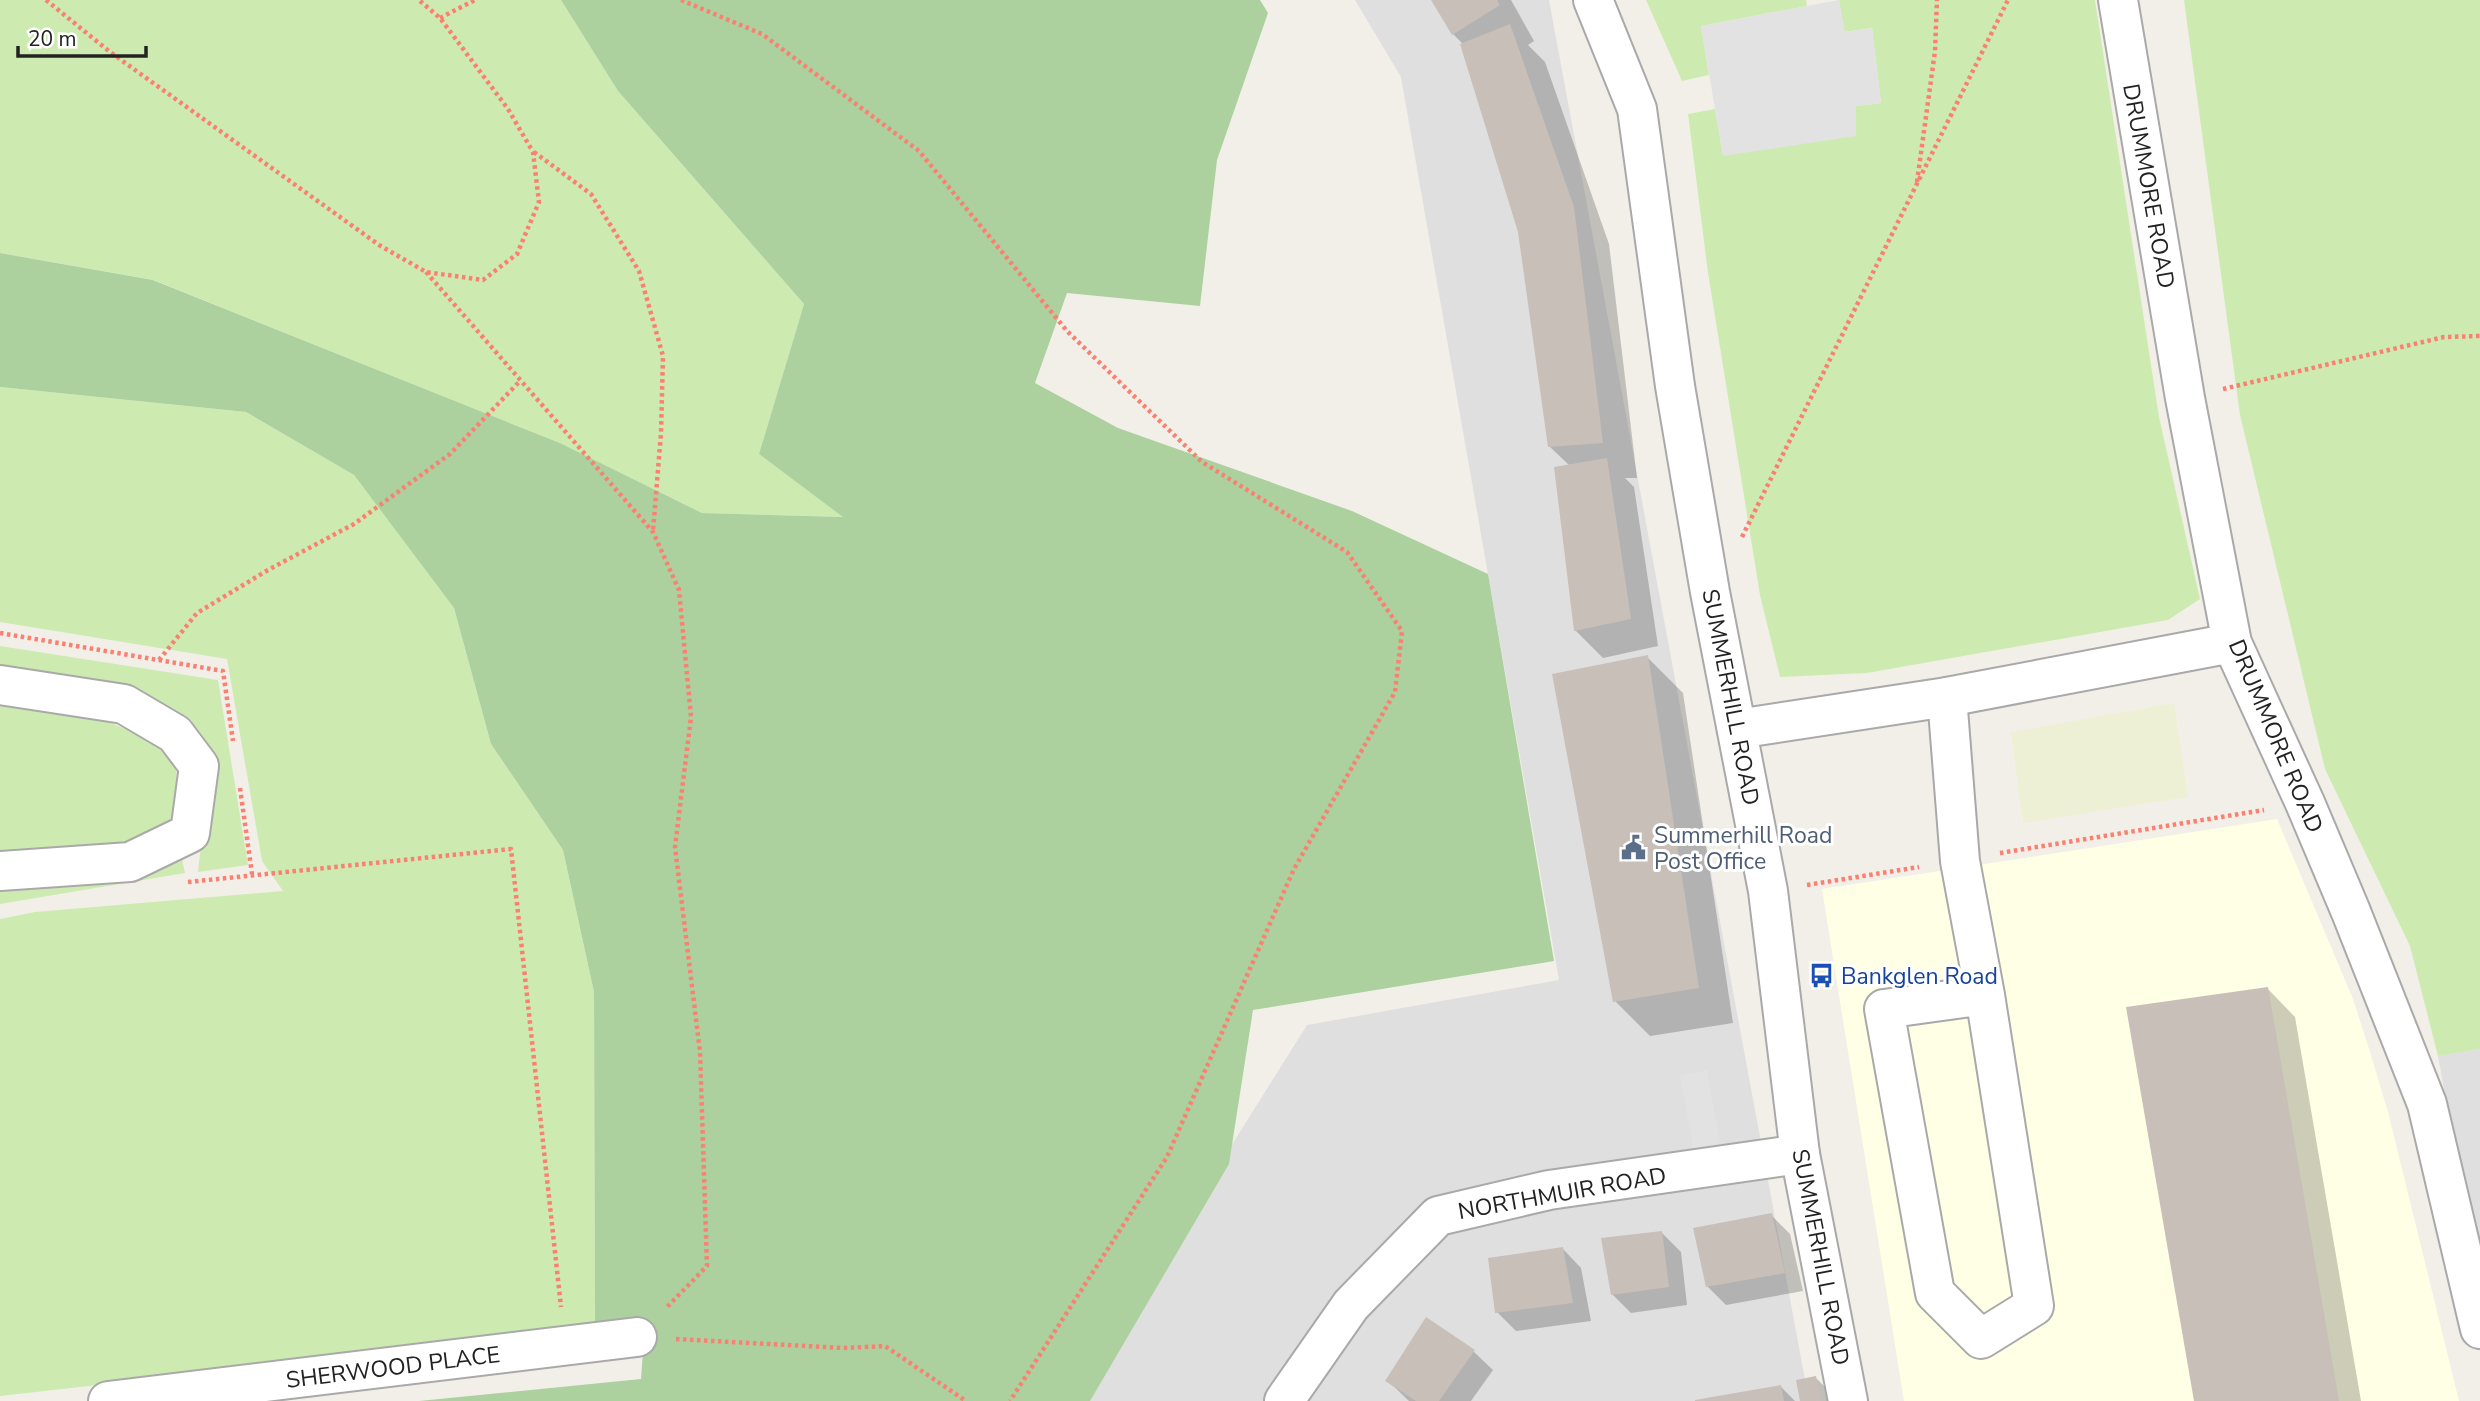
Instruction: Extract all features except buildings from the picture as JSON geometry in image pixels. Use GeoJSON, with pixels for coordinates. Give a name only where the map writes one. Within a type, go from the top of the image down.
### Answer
{"type":"FeatureCollection","features":[{"type":"Feature","properties":{"kind":"street","name":"SUMMERHILL ROAD"},"geometry":{"type":"LineString","coordinates":[[1593,0],[1637,109],[1675,386],[1710,592],[1768,891],[1800,1154],[1848,1401]]}},
{"type":"Feature","properties":{"kind":"street","name":"DRUMMORE ROAD"},"geometry":{"type":"LineString","coordinates":[[2118,0],[2185,398],[2232,643],[2305,803],[2427,1104],[2480,1329]]}},
{"type":"Feature","properties":{"kind":"street"},"geometry":{"type":"LineString","coordinates":[[1737,729],[1947,697],[2232,643]]}},
{"type":"Feature","properties":{"kind":"street"},"geometry":{"type":"LineString","coordinates":[[0,685],[124,704],[175,734],[199,766],[190,833],[130,862],[0,871]]}},
{"type":"Feature","properties":{"kind":"street"},"geometry":{"type":"LineString","coordinates":[[1947,697],[1960,861],[1986,995],[2034,1306],[1981,1339],[1936,1293],[1884,1009],[1986,995]]}},
{"type":"Feature","properties":{"kind":"street","name":"NORTHMUIR ROAD"},"geometry":{"type":"LineString","coordinates":[[1284,1401],[1350,1306],[1437,1216],[1549,1191],[1800,1154]]}},
{"type":"Feature","properties":{"kind":"street","name":"SHERWOOD PLACE"},"geometry":{"type":"LineString","coordinates":[[108,1401],[637,1337]]}},
{"type":"Feature","properties":{"kind":"path"},"geometry":{"type":"LineString","coordinates":[[46,0],[110,52],[379,245],[426,272],[653,532],[679,590],[691,717],[675,847],[700,1052],[707,1266],[637,1337]]}},
{"type":"Feature","properties":{"kind":"path"},"geometry":{"type":"LineString","coordinates":[[419,0],[440,18],[508,108],[533,152],[539,202],[517,254],[483,280],[426,272]]}},
{"type":"Feature","properties":{"kind":"path"},"geometry":{"type":"LineString","coordinates":[[440,18],[475,0]]}},
{"type":"Feature","properties":{"kind":"path"},"geometry":{"type":"LineString","coordinates":[[681,0],[762,34],[919,151],[1067,331],[1202,462],[1347,552],[1402,631],[1395,692],[1294,869],[1167,1157],[1010,1401]]}},
{"type":"Feature","properties":{"kind":"path"},"geometry":{"type":"LineString","coordinates":[[1916,187],[1935,51],[1937,0]]}},
{"type":"Feature","properties":{"kind":"path"},"geometry":{"type":"LineString","coordinates":[[1710,592],[1748,527],[2008,0]]}},
{"type":"Feature","properties":{"kind":"path"},"geometry":{"type":"LineString","coordinates":[[533,152],[591,194],[639,271],[663,356],[661,433],[653,532]]}},
{"type":"Feature","properties":{"kind":"path"},"geometry":{"type":"LineString","coordinates":[[2185,398],[2444,337],[2480,335]]}},
{"type":"Feature","properties":{"kind":"path"},"geometry":{"type":"LineString","coordinates":[[159,660],[197,613],[268,570],[354,524],[450,454],[520,381]]}},
{"type":"Feature","properties":{"kind":"path"},"geometry":{"type":"LineString","coordinates":[[1768,891],[2305,803]]}},
{"type":"Feature","properties":{"kind":"path"},"geometry":{"type":"LineString","coordinates":[[183,882],[511,849],[566,1346]]}},
{"type":"Feature","properties":{"kind":"path"},"geometry":{"type":"LineString","coordinates":[[637,1337],[843,1348],[885,1346],[965,1401]]}},
{"type":"Feature","properties":{"kind":"shaded area"},"geometry":{"type":"Polygon","coordinates":[[[1355,0],[1549,0],[1809,1401],[1071,1401],[1307,1025],[1559,980],[1401,77],[1355,0]]]}},
{"type":"Feature","properties":{"kind":"shaded area"},"geometry":{"type":"Polygon","coordinates":[[[1839,0],[1845,32],[1872,28],[1881,103],[1856,106],[1856,136],[1723,156],[1701,26],[1839,0]]]}},
{"type":"Feature","properties":{"kind":"shaded area"},"geometry":{"type":"Polygon","coordinates":[[[2174,703],[2188,797],[2023,823],[2011,732],[2174,703]]]}},
{"type":"Feature","properties":{"kind":"shaded area"},"geometry":{"type":"Polygon","coordinates":[[[2277,819],[2353,999],[2370,1052],[2388,1112],[2459,1401],[1904,1401],[1822,889],[2277,819]]]}},
{"type":"Feature","properties":{"kind":"shaded area"},"geometry":{"type":"Polygon","coordinates":[[[2480,1049],[2480,1251],[2454,1144],[2438,1056],[2480,1049]]]}},
{"type":"Feature","properties":{"kind":"shaded area"},"geometry":{"type":"Polygon","coordinates":[[[1707,1070],[1724,1165],[1697,1169],[1680,1076],[1707,1070]]]}},
{"type":"Feature","properties":{"kind":"green space"},"geometry":{"type":"Polygon","coordinates":[[[0,0],[561,0],[618,91],[804,304],[759,454],[845,517],[702,513],[560,443],[154,280],[0,253],[0,0]]]}},
{"type":"Feature","properties":{"kind":"green space"},"geometry":{"type":"Polygon","coordinates":[[[561,0],[1260,0],[1268,13],[1217,160],[1200,306],[1067,293],[1035,383],[1118,428],[1352,511],[1488,574],[1554,961],[1253,1010],[1229,1164],[1090,1401],[419,1401],[641,1379],[645,1323],[595,1329],[594,992],[563,850],[491,744],[454,608],[354,475],[246,412],[0,387],[0,253],[153,280],[560,443],[702,513],[843,517],[759,454],[804,304],[618,91],[561,0]]]}},
{"type":"Feature","properties":{"kind":"green space"},"geometry":{"type":"Polygon","coordinates":[[[1646,0],[1806,0],[1807,6],[1701,26],[1709,75],[1682,81],[1646,0]]]}},
{"type":"Feature","properties":{"kind":"green space"},"geometry":{"type":"Polygon","coordinates":[[[1839,0],[2095,0],[2159,417],[2200,599],[2168,620],[1867,673],[1780,677],[1760,595],[1708,273],[1688,114],[1715,109],[1723,155],[1856,106],[1881,103],[1872,28],[1844,32],[1839,0]]]}},
{"type":"Feature","properties":{"kind":"green space"},"geometry":{"type":"Polygon","coordinates":[[[2184,0],[2480,0],[2480,1049],[2438,1056],[2410,946],[2325,769],[2240,415],[2184,0]]]}},
{"type":"Feature","properties":{"kind":"green space"},"geometry":{"type":"Polygon","coordinates":[[[0,387],[246,412],[354,475],[454,608],[491,744],[563,850],[594,992],[595,1329],[0,1396],[0,919],[35,912],[283,891],[262,861],[227,659],[0,622],[0,387]]]}},
{"type":"Feature","properties":{"kind":"green space"},"geometry":{"type":"Polygon","coordinates":[[[0,646],[218,680],[248,865],[198,872],[207,790],[191,732],[0,674],[0,646]]]}},
{"type":"Feature","properties":{"kind":"green space"},"geometry":{"type":"Polygon","coordinates":[[[0,704],[105,721],[157,741],[176,763],[178,809],[150,845],[0,857],[0,704]]]}},
{"type":"Feature","properties":{"kind":"green space"},"geometry":{"type":"Polygon","coordinates":[[[180,849],[185,873],[0,904],[0,881],[180,849]]]}},
{"type":"Feature","properties":{"kind":"place","name":"Summerhill Road Post Office"},"geometry":{"type":"Point","coordinates":[1634,848]}},
{"type":"Feature","properties":{"kind":"place","name":"Bankglen Road"},"geometry":{"type":"Point","coordinates":[1821,976]}}]}
